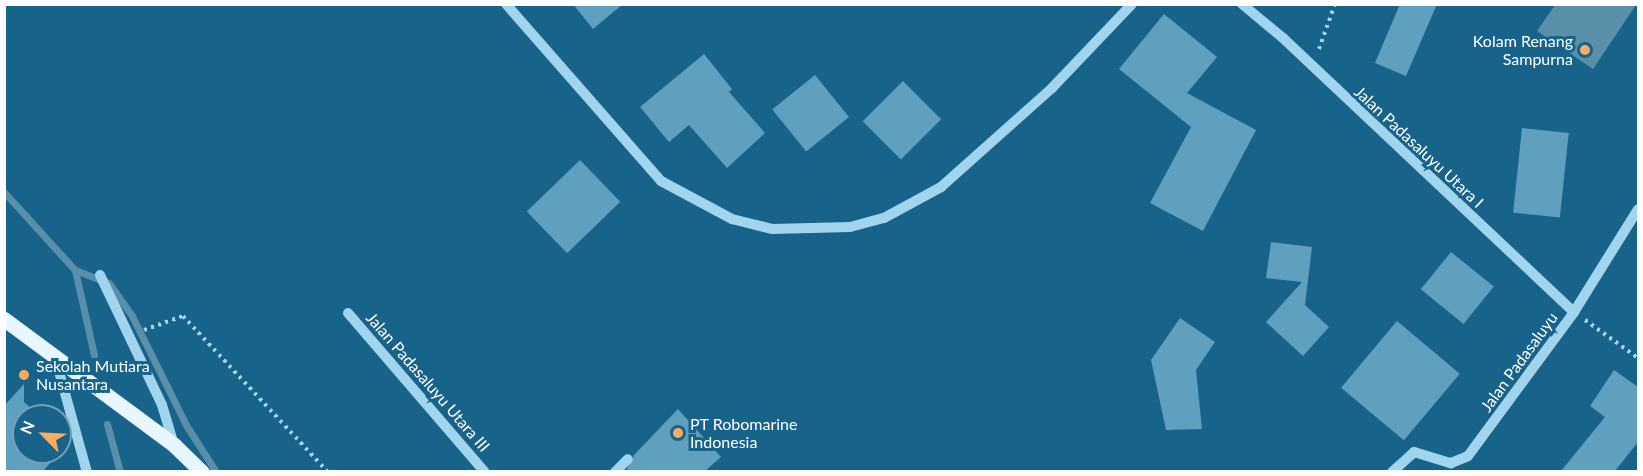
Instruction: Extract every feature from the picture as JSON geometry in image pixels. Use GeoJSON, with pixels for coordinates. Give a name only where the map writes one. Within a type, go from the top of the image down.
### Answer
{"type":"FeatureCollection","features":[{"type":"Feature","properties":{"kind":"main road"},"geometry":{"type":"LineString","coordinates":[[4,319],[174,445],[202,471]]}},
{"type":"Feature","properties":{"kind":"street"},"geometry":{"type":"LineString","coordinates":[[506,4],[661,181],[732,219],[793,229],[850,227],[884,218],[941,188],[1052,88],[1132,4]]}},
{"type":"Feature","properties":{"kind":"street","name":"Jalan Padasaluyu Utara I"},"geometry":{"type":"LineString","coordinates":[[1242,4],[1313,67],[1574,312]]}},
{"type":"Feature","properties":{"kind":"street","name":"Jalan Padasaluyu"},"geometry":{"type":"LineString","coordinates":[[1392,471],[1414,452],[1461,462],[1574,312],[1638,209]]}},
{"type":"Feature","properties":{"kind":"street"},"geometry":{"type":"LineString","coordinates":[[100,275],[162,405],[174,445]]}},
{"type":"Feature","properties":{"kind":"street","name":"Jalan Padasaluyu Utara III"},"geometry":{"type":"LineString","coordinates":[[348,313],[485,471]]}},
{"type":"Feature","properties":{"kind":"street"},"geometry":{"type":"LineString","coordinates":[[55,357],[87,471]]}},
{"type":"Feature","properties":{"kind":"street"},"geometry":{"type":"LineString","coordinates":[[615,471],[628,459]]}},
{"type":"Feature","properties":{"kind":"path"},"geometry":{"type":"LineString","coordinates":[[1313,67],[1335,4]]}},
{"type":"Feature","properties":{"kind":"path"},"geometry":{"type":"LineString","coordinates":[[1574,312],[1638,358]]}},
{"type":"Feature","properties":{"kind":"path"},"geometry":{"type":"LineString","coordinates":[[128,337],[183,316],[328,471]]}},
{"type":"Feature","properties":{"kind":"water","name":"Kolam Renang Sampurna"},"geometry":{"type":"Polygon","coordinates":[[[1555,5],[1636,5],[1593,69],[1537,31],[1555,5]]]}},
{"type":"Feature","properties":{"kind":"building"},"geometry":{"type":"Polygon","coordinates":[[[573,4],[623,4],[593,29],[573,4]]]}},
{"type":"Feature","properties":{"kind":"building"},"geometry":{"type":"Polygon","coordinates":[[[1400,4],[1437,4],[1406,76],[1375,63],[1400,4]]]}},
{"type":"Feature","properties":{"kind":"building"},"geometry":{"type":"Polygon","coordinates":[[[1164,14],[1217,57],[1187,93],[1256,130],[1203,231],[1150,203],[1191,127],[1119,69],[1164,14]]]}},
{"type":"Feature","properties":{"kind":"building"},"geometry":{"type":"Polygon","coordinates":[[[704,54],[732,89],[729,92],[765,133],[727,168],[689,125],[669,142],[640,107],[704,54]]]}},
{"type":"Feature","properties":{"kind":"building"},"geometry":{"type":"Polygon","coordinates":[[[815,75],[849,117],[806,152],[772,110],[815,75]]]}},
{"type":"Feature","properties":{"kind":"building"},"geometry":{"type":"Polygon","coordinates":[[[903,81],[941,119],[901,159],[863,121],[903,81]]]}},
{"type":"Feature","properties":{"kind":"building"},"geometry":{"type":"Polygon","coordinates":[[[1522,128],[1569,133],[1560,217],[1513,213],[1522,128]]]}},
{"type":"Feature","properties":{"kind":"building"},"geometry":{"type":"Polygon","coordinates":[[[580,160],[620,202],[567,253],[527,211],[580,160]]]}},
{"type":"Feature","properties":{"kind":"building"},"geometry":{"type":"Polygon","coordinates":[[[1271,242],[1312,247],[1305,305],[1329,327],[1303,356],[1266,322],[1302,282],[1266,278],[1271,242]]]}},
{"type":"Feature","properties":{"kind":"building"},"geometry":{"type":"Polygon","coordinates":[[[1451,252],[1494,287],[1464,324],[1421,289],[1451,252]]]}},
{"type":"Feature","properties":{"kind":"building"},"geometry":{"type":"Polygon","coordinates":[[[1180,318],[1215,342],[1196,370],[1202,429],[1166,430],[1151,360],[1180,318]]]}},
{"type":"Feature","properties":{"kind":"building"},"geometry":{"type":"Polygon","coordinates":[[[1397,321],[1460,374],[1404,440],[1341,388],[1397,321]]]}},
{"type":"Feature","properties":{"kind":"building"},"geometry":{"type":"Polygon","coordinates":[[[1614,370],[1638,387],[1638,442],[1615,471],[1561,471],[1605,417],[1590,406],[1614,370]]]}},
{"type":"Feature","properties":{"kind":"building"},"geometry":{"type":"Polygon","coordinates":[[[24,384],[24,402],[26,404],[12,404],[12,464],[49,464],[43,471],[4,471],[4,406],[24,384]]]}},
{"type":"Feature","properties":{"kind":"building","name":"PT Robomarine Indonesia"},"geometry":{"type":"Polygon","coordinates":[[[678,409],[721,457],[705,471],[626,471],[634,455],[678,409]]]}},
{"type":"Feature","properties":{"kind":"waterway"},"geometry":{"type":"LineString","coordinates":[[4,192],[75,270],[94,355]]}},
{"type":"Feature","properties":{"kind":"waterway"},"geometry":{"type":"LineString","coordinates":[[75,270],[109,283],[132,316],[186,425],[216,472]]}},
{"type":"Feature","properties":{"kind":"waterway"},"geometry":{"type":"LineString","coordinates":[[107,424],[120,472]]}},
{"type":"Feature","properties":{"kind":"place","name":"Kolam Renang Sampurna"},"geometry":{"type":"Point","coordinates":[1585,50]}},
{"type":"Feature","properties":{"kind":"place","name":"Sekolah Mutiara Nusantara"},"geometry":{"type":"Point","coordinates":[24,375]}},
{"type":"Feature","properties":{"kind":"place","name":"PT Robomarine Indonesia"},"geometry":{"type":"Point","coordinates":[678,433]}}]}
